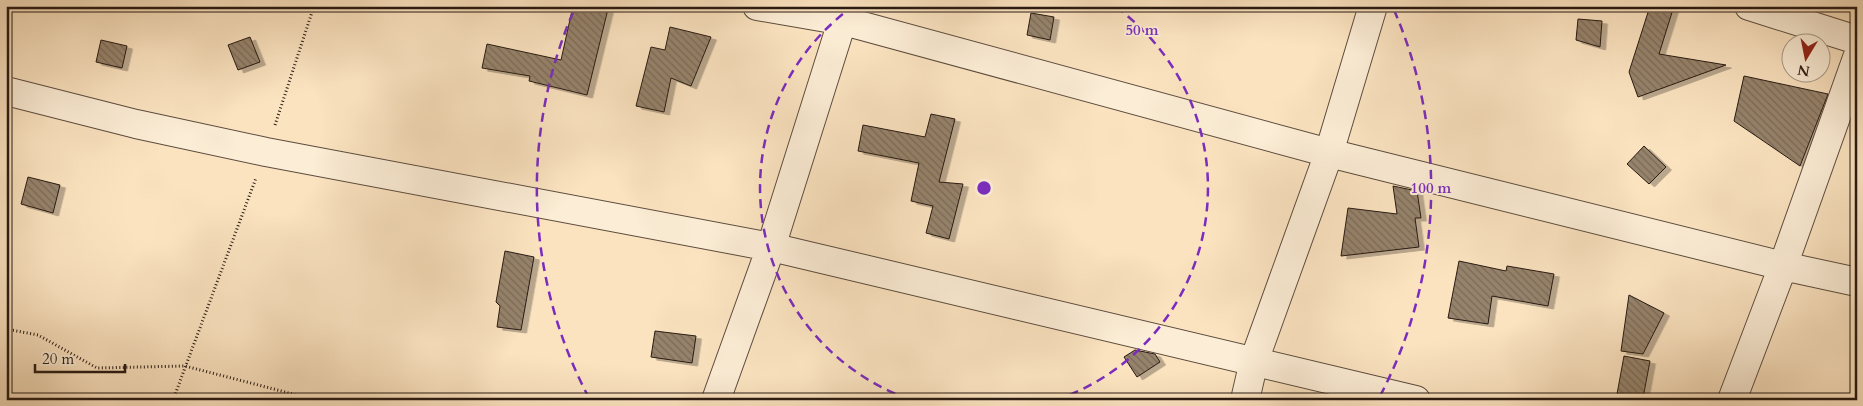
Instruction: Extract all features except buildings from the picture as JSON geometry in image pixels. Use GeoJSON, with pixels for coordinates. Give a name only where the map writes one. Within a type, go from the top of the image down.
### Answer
{"type":"FeatureCollection","features":[{"type":"Feature","properties":{"kind":"street"},"geometry":{"type":"LineString","coordinates":[[757,6],[846,14],[1329,153],[1783,266],[1857,282]]}},
{"type":"Feature","properties":{"kind":"street"},"geometry":{"type":"LineString","coordinates":[[1245,400],[1254,361],[1329,153],[1373,6]]}},
{"type":"Feature","properties":{"kind":"street"},"geometry":{"type":"LineString","coordinates":[[1749,6],[1857,40]]}},
{"type":"Feature","properties":{"kind":"street"},"geometry":{"type":"LineString","coordinates":[[716,400],[772,247],[846,14]]}},
{"type":"Feature","properties":{"kind":"street"},"geometry":{"type":"LineString","coordinates":[[1732,400],[1783,266],[1857,58]]}},
{"type":"Feature","properties":{"kind":"street"},"geometry":{"type":"LineString","coordinates":[[6,91],[136,124],[266,152],[772,247],[1416,400]]}},
{"type":"Feature","properties":{"kind":"path"},"geometry":{"type":"LineString","coordinates":[[173,400],[266,152],[314,6]]}},
{"type":"Feature","properties":{"kind":"path"},"geometry":{"type":"LineString","coordinates":[[6,329],[38,335],[97,368],[185,366],[316,400]]}}]}
